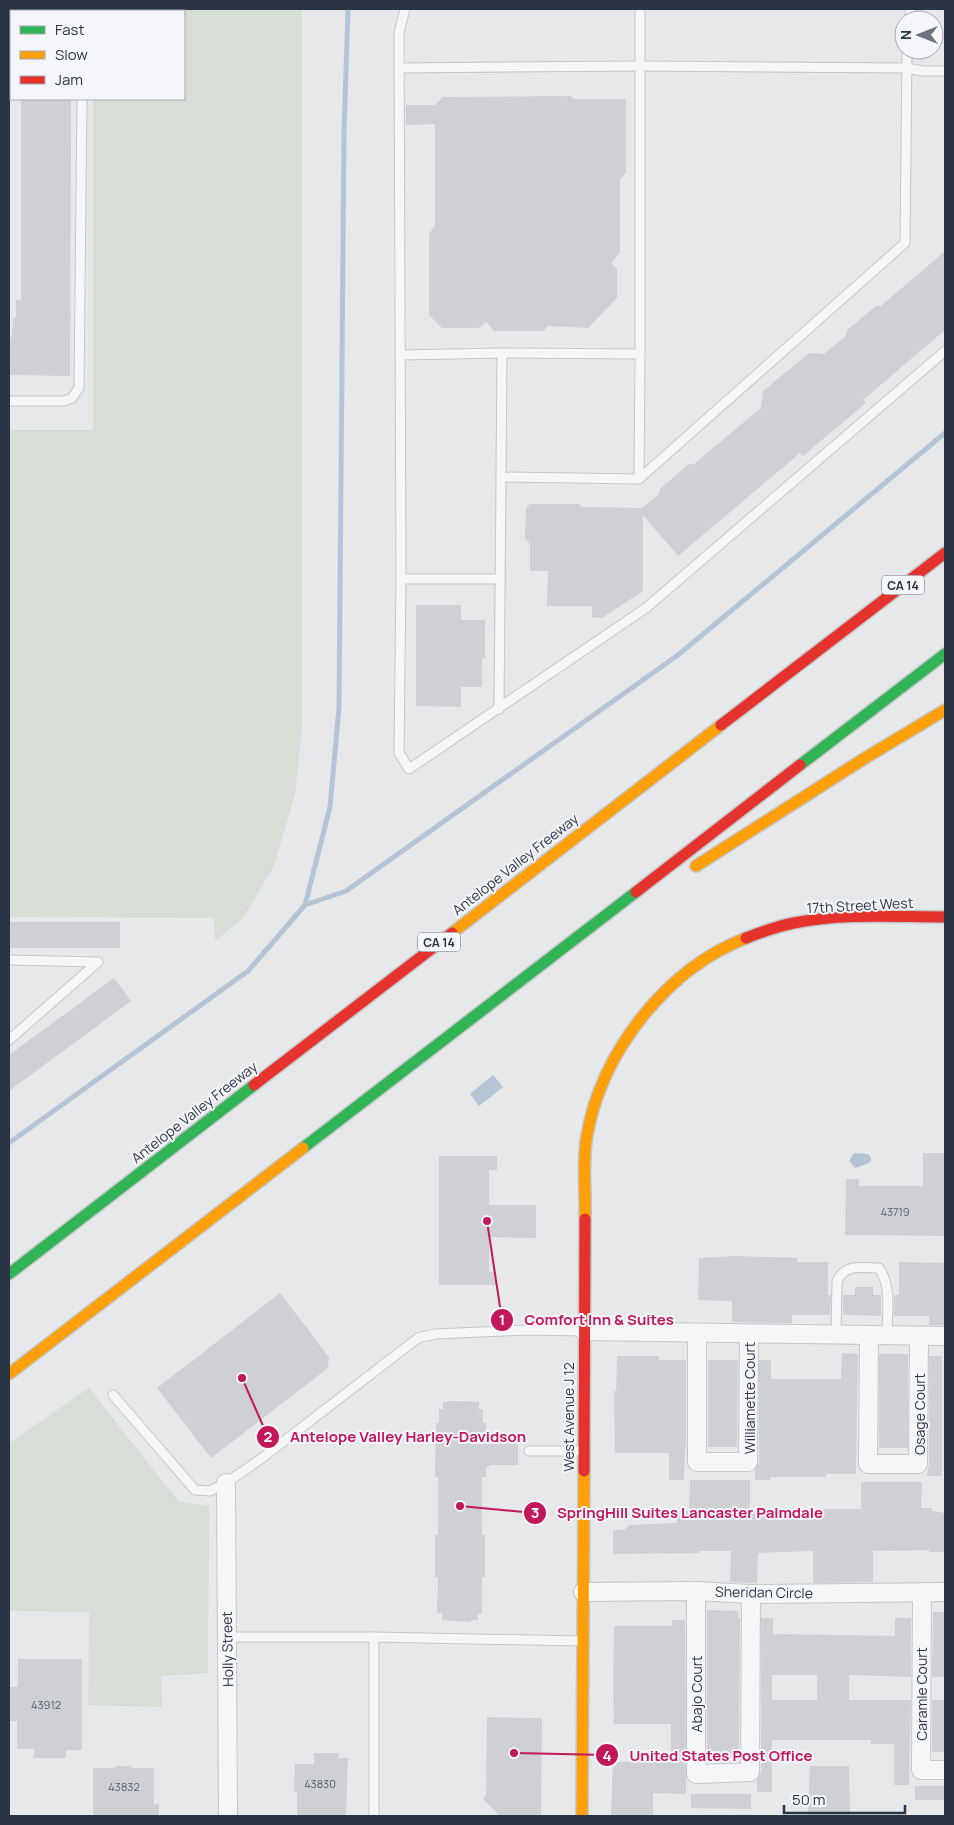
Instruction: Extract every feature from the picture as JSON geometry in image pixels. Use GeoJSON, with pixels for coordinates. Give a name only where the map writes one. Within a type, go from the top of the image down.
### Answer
{"type":"FeatureCollection","features":[{"type":"Feature","properties":{"kind":"main road","name":"Antelope Valley Freeway"},"geometry":{"type":"LineString","coordinates":[[9,1274],[945,553]]}},
{"type":"Feature","properties":{"kind":"main road"},"geometry":{"type":"LineString","coordinates":[[9,1374],[945,654]]}},
{"type":"Feature","properties":{"kind":"main road"},"geometry":{"type":"LineString","coordinates":[[683,874],[865,758],[945,710]]}},
{"type":"Feature","properties":{"kind":"main road"},"geometry":{"type":"LineString","coordinates":[[567,946],[650,895]]}},
{"type":"Feature","properties":{"kind":"main road","name":"17th Street West"},"geometry":{"type":"LineString","coordinates":[[632,1028],[664,992],[701,962],[735,942],[774,928],[815,920],[857,917],[945,917]]}},
{"type":"Feature","properties":{"kind":"main road","name":"West Avenue J 12"},"geometry":{"type":"LineString","coordinates":[[582,1816],[584,1331],[588,1135],[597,1096],[612,1060],[632,1028]]}},
{"type":"Feature","properties":{"kind":"street"},"geometry":{"type":"LineString","coordinates":[[584,1331],[945,1336]]}},
{"type":"Feature","properties":{"kind":"street","name":"Williamette Court"},"geometry":{"type":"LineString","coordinates":[[697,1334],[697,1462],[748,1462],[749,1334]]}},
{"type":"Feature","properties":{"kind":"street","name":"Osage Court"},"geometry":{"type":"LineString","coordinates":[[869,1335],[868,1464],[918,1464],[919,1336]]}},
{"type":"Feature","properties":{"kind":"street","name":"Holly Street"},"geometry":{"type":"LineString","coordinates":[[226,1483],[228,1816]]}},
{"type":"Feature","properties":{"kind":"street","name":"Sheridan Circle"},"geometry":{"type":"LineString","coordinates":[[583,1592],[696,1591],[751,1594],[945,1592]]}},
{"type":"Feature","properties":{"kind":"street","name":"Abajo Court"},"geometry":{"type":"LineString","coordinates":[[696,1591],[696,1774],[750,1772],[751,1594]]}},
{"type":"Feature","properties":{"kind":"street","name":"Caramle Court"},"geometry":{"type":"LineString","coordinates":[[922,1592],[921,1770],[945,1770]]}},
{"type":"Feature","properties":{"kind":"lane"},"geometry":{"type":"LineString","coordinates":[[405,9],[399,34],[401,579],[399,753],[409,769],[646,608],[945,351]]}},
{"type":"Feature","properties":{"kind":"lane"},"geometry":{"type":"LineString","coordinates":[[638,478],[640,9]]}},
{"type":"Feature","properties":{"kind":"lane"},"geometry":{"type":"LineString","coordinates":[[501,477],[638,478],[906,243],[907,60]]}},
{"type":"Feature","properties":{"kind":"lane"},"geometry":{"type":"LineString","coordinates":[[399,68],[640,66],[907,68],[922,71],[945,71]]}},
{"type":"Feature","properties":{"kind":"lane"},"geometry":{"type":"LineString","coordinates":[[9,401],[64,401],[72,398],[79,388],[82,100]]}},
{"type":"Feature","properties":{"kind":"lane"},"geometry":{"type":"LineString","coordinates":[[400,355],[502,353],[640,354]]}},
{"type":"Feature","properties":{"kind":"lane"},"geometry":{"type":"LineString","coordinates":[[499,709],[502,353]]}},
{"type":"Feature","properties":{"kind":"lane"},"geometry":{"type":"LineString","coordinates":[[401,579],[500,579]]}},
{"type":"Feature","properties":{"kind":"lane"},"geometry":{"type":"LineString","coordinates":[[9,960],[98,962],[9,1040]]}},
{"type":"Feature","properties":{"kind":"lane"},"geometry":{"type":"LineString","coordinates":[[836,1335],[837,1282],[840,1274],[847,1268],[879,1268],[885,1276],[887,1285],[887,1335]]}},
{"type":"Feature","properties":{"kind":"lane"},"geometry":{"type":"LineString","coordinates":[[113,1395],[195,1490],[210,1491],[226,1483],[262,1458],[418,1338],[435,1334],[527,1330],[584,1331]]}},
{"type":"Feature","properties":{"kind":"lane"},"geometry":{"type":"LineString","coordinates":[[529,1451],[583,1451]]}},
{"type":"Feature","properties":{"kind":"lane"},"geometry":{"type":"LineString","coordinates":[[374,1636],[374,1816]]}},
{"type":"Feature","properties":{"kind":"lane"},"geometry":{"type":"LineString","coordinates":[[226,1637],[374,1636],[583,1641]]}},
{"type":"Feature","properties":{"kind":"shaded area"},"geometry":{"type":"Polygon","coordinates":[[[302,9],[302,728],[295,794],[274,866],[243,918],[215,941],[214,918],[9,917],[9,430],[93,430],[93,100],[185,100],[185,10],[93,10],[302,9]]]}},
{"type":"Feature","properties":{"kind":"shaded area"},"geometry":{"type":"Polygon","coordinates":[[[89,1388],[179,1502],[209,1506],[208,1673],[161,1676],[162,1707],[88,1705],[89,1612],[9,1611],[9,1443],[89,1388]]]}},
{"type":"Feature","properties":{"kind":"water"},"geometry":{"type":"Polygon","coordinates":[[[493,1075],[503,1087],[479,1106],[470,1094],[493,1075]]]}},
{"type":"Feature","properties":{"kind":"water"},"geometry":{"type":"Polygon","coordinates":[[[854,1153],[868,1154],[871,1161],[855,1168],[849,1161],[854,1153]]]}},
{"type":"Feature","properties":{"kind":"building"},"geometry":{"type":"Polygon","coordinates":[[[570,96],[573,99],[626,99],[626,173],[620,179],[620,253],[611,263],[617,269],[617,298],[588,328],[548,326],[543,331],[494,331],[486,322],[479,328],[442,328],[429,315],[429,233],[435,227],[435,124],[406,125],[406,105],[435,105],[443,97],[570,96]]]}},
{"type":"Feature","properties":{"kind":"building"},"geometry":{"type":"Polygon","coordinates":[[[21,100],[71,100],[70,376],[9,375],[9,337],[12,337],[13,318],[16,318],[16,300],[21,300],[21,100]]]}},
{"type":"Feature","properties":{"kind":"building"},"geometry":{"type":"Polygon","coordinates":[[[945,251],[945,330],[863,400],[866,403],[803,456],[800,453],[678,556],[643,515],[643,591],[602,618],[592,617],[592,606],[547,606],[548,571],[530,571],[530,544],[525,539],[526,508],[530,504],[579,504],[582,507],[642,508],[659,494],[660,489],[689,464],[694,464],[761,408],[763,391],[809,353],[824,354],[846,336],[847,330],[876,306],[881,306],[945,251]]]}},
{"type":"Feature","properties":{"kind":"building"},"geometry":{"type":"Polygon","coordinates":[[[416,605],[461,605],[461,620],[485,620],[485,658],[482,658],[482,687],[461,687],[461,707],[416,706],[416,605]]]}},
{"type":"Feature","properties":{"kind":"building"},"geometry":{"type":"Polygon","coordinates":[[[9,922],[120,922],[120,948],[9,948],[9,922]]]}},
{"type":"Feature","properties":{"kind":"building"},"geometry":{"type":"Polygon","coordinates":[[[114,978],[131,1001],[9,1091],[9,1055],[114,978]]]}},
{"type":"Feature","properties":{"kind":"building"},"geometry":{"type":"Polygon","coordinates":[[[923,1153],[945,1153],[945,1236],[845,1235],[846,1179],[859,1179],[859,1186],[923,1186],[923,1153]]]}},
{"type":"Feature","properties":{"kind":"building"},"geometry":{"type":"Polygon","coordinates":[[[439,1156],[497,1156],[497,1170],[489,1170],[489,1205],[536,1205],[536,1238],[489,1237],[489,1272],[496,1272],[496,1285],[439,1285],[439,1156]]]}},
{"type":"Feature","properties":{"kind":"building"},"geometry":{"type":"Polygon","coordinates":[[[735,1256],[797,1258],[797,1262],[828,1262],[828,1295],[831,1295],[830,1315],[792,1315],[792,1323],[732,1322],[732,1301],[698,1300],[699,1258],[735,1256]]]}},
{"type":"Feature","properties":{"kind":"building"},"geometry":{"type":"Polygon","coordinates":[[[899,1262],[945,1263],[945,1325],[929,1325],[929,1316],[894,1316],[894,1295],[899,1295],[899,1262]]]}},
{"type":"Feature","properties":{"kind":"building"},"geometry":{"type":"Polygon","coordinates":[[[855,1287],[873,1287],[873,1295],[881,1295],[881,1316],[843,1315],[843,1295],[855,1295],[855,1287]]]}},
{"type":"Feature","properties":{"kind":"building"},"geometry":{"type":"Polygon","coordinates":[[[280,1293],[329,1357],[328,1368],[211,1458],[157,1388],[280,1293]]]}},
{"type":"Feature","properties":{"kind":"building"},"geometry":{"type":"Polygon","coordinates":[[[842,1353],[858,1354],[856,1474],[826,1474],[826,1477],[770,1477],[770,1480],[755,1480],[755,1469],[759,1462],[759,1360],[771,1360],[771,1379],[841,1379],[842,1353]]]}},
{"type":"Feature","properties":{"kind":"building"},"geometry":{"type":"Polygon","coordinates":[[[879,1354],[908,1354],[908,1448],[879,1448],[879,1354]]]}},
{"type":"Feature","properties":{"kind":"building"},"geometry":{"type":"Polygon","coordinates":[[[617,1356],[659,1356],[659,1360],[686,1360],[684,1480],[669,1480],[669,1453],[615,1453],[614,1391],[616,1391],[617,1356]]]}},
{"type":"Feature","properties":{"kind":"building"},"geometry":{"type":"Polygon","coordinates":[[[929,1356],[942,1356],[942,1476],[927,1476],[929,1464],[929,1356]]]}},
{"type":"Feature","properties":{"kind":"building"},"geometry":{"type":"Polygon","coordinates":[[[708,1360],[738,1360],[737,1447],[708,1447],[708,1360]]]}},
{"type":"Feature","properties":{"kind":"building"},"geometry":{"type":"Polygon","coordinates":[[[443,1402],[479,1402],[479,1409],[483,1409],[483,1423],[486,1423],[486,1433],[490,1433],[490,1435],[518,1435],[518,1465],[489,1465],[489,1467],[486,1467],[486,1477],[482,1477],[482,1535],[485,1535],[485,1577],[482,1577],[482,1614],[478,1614],[478,1620],[471,1620],[471,1622],[442,1620],[442,1613],[437,1613],[438,1577],[435,1577],[435,1535],[438,1535],[438,1477],[435,1477],[436,1423],[439,1423],[439,1409],[443,1409],[443,1402]]]}},
{"type":"Feature","properties":{"kind":"building"},"geometry":{"type":"Polygon","coordinates":[[[690,1480],[750,1480],[750,1512],[778,1512],[778,1509],[861,1509],[861,1482],[922,1482],[921,1508],[932,1508],[932,1511],[945,1513],[945,1552],[929,1552],[929,1550],[873,1551],[873,1582],[813,1583],[813,1551],[758,1553],[757,1583],[730,1582],[731,1551],[613,1554],[613,1530],[624,1530],[629,1525],[677,1523],[677,1513],[689,1511],[690,1480]]]}},
{"type":"Feature","properties":{"kind":"building"},"geometry":{"type":"Polygon","coordinates":[[[707,1610],[738,1611],[738,1618],[740,1618],[739,1758],[707,1758],[707,1610]]]}},
{"type":"Feature","properties":{"kind":"building"},"geometry":{"type":"Polygon","coordinates":[[[933,1612],[944,1612],[944,1677],[932,1677],[933,1612]]]}},
{"type":"Feature","properties":{"kind":"building"},"geometry":{"type":"Polygon","coordinates":[[[761,1618],[773,1618],[773,1634],[895,1636],[895,1618],[911,1618],[911,1677],[849,1675],[849,1700],[911,1700],[909,1785],[894,1785],[894,1744],[871,1744],[871,1740],[772,1740],[772,1792],[757,1792],[757,1780],[761,1772],[761,1618]],[[772,1675],[772,1700],[817,1700],[817,1675],[772,1675]]]}},
{"type":"Feature","properties":{"kind":"building"},"geometry":{"type":"Polygon","coordinates":[[[672,1620],[685,1620],[686,1794],[653,1793],[653,1816],[611,1816],[613,1762],[671,1762],[671,1724],[614,1724],[614,1626],[672,1626],[672,1620]]]}},
{"type":"Feature","properties":{"kind":"building"},"geometry":{"type":"Polygon","coordinates":[[[18,1659],[82,1659],[82,1750],[66,1750],[66,1758],[34,1758],[34,1749],[17,1749],[17,1721],[9,1721],[9,1687],[18,1687],[18,1659]]]}},
{"type":"Feature","properties":{"kind":"building"},"geometry":{"type":"Polygon","coordinates":[[[932,1700],[944,1700],[944,1752],[932,1752],[932,1700]]]}},
{"type":"Feature","properties":{"kind":"building"},"geometry":{"type":"Polygon","coordinates":[[[487,1717],[542,1718],[541,1816],[500,1816],[483,1799],[486,1795],[487,1717]]]}},
{"type":"Feature","properties":{"kind":"building"},"geometry":{"type":"Polygon","coordinates":[[[314,1753],[339,1753],[339,1758],[348,1758],[346,1816],[297,1816],[297,1792],[294,1792],[295,1764],[314,1764],[314,1753]]]}},
{"type":"Feature","properties":{"kind":"building"},"geometry":{"type":"Polygon","coordinates":[[[116,1766],[154,1768],[154,1804],[159,1804],[159,1816],[93,1816],[93,1768],[116,1768],[116,1766]]]}},
{"type":"Feature","properties":{"kind":"building"},"geometry":{"type":"Polygon","coordinates":[[[810,1766],[849,1766],[850,1816],[808,1816],[810,1766]]]}},
{"type":"Feature","properties":{"kind":"building"},"geometry":{"type":"Polygon","coordinates":[[[915,1786],[945,1786],[945,1800],[915,1800],[915,1786]]]}},
{"type":"Feature","properties":{"kind":"building"},"geometry":{"type":"Polygon","coordinates":[[[691,1794],[751,1794],[751,1809],[691,1808],[691,1794]]]}},
{"type":"Feature","properties":{"kind":"waterway"},"geometry":{"type":"LineString","coordinates":[[9,1143],[248,971],[305,905],[330,807],[339,708],[344,133],[348,9]]}},
{"type":"Feature","properties":{"kind":"waterway"},"geometry":{"type":"LineString","coordinates":[[305,905],[346,891],[678,655],[945,433]]}},
{"type":"Feature","properties":{"kind":"traffic: fast"},"geometry":{"type":"LineString","coordinates":[[800,765],[945,654]]}},
{"type":"Feature","properties":{"kind":"traffic: fast"},"geometry":{"type":"LineString","coordinates":[[303,1148],[636,892]]}},
{"type":"Feature","properties":{"kind":"traffic: fast"},"geometry":{"type":"LineString","coordinates":[[9,1274],[254,1085]]}},
{"type":"Feature","properties":{"kind":"traffic: slow"},"geometry":{"type":"LineString","coordinates":[[696,866],[865,758],[945,710]]}},
{"type":"Feature","properties":{"kind":"traffic: slow"},"geometry":{"type":"LineString","coordinates":[[452,933],[721,725]]}},
{"type":"Feature","properties":{"kind":"traffic: slow"},"geometry":{"type":"LineString","coordinates":[[585,1219],[584,1166],[587,1135],[595,1104],[607,1074],[623,1044],[642,1017],[664,992],[690,970],[717,952],[746,938]]}},
{"type":"Feature","properties":{"kind":"traffic: slow"},"geometry":{"type":"LineString","coordinates":[[9,1374],[303,1148]]}},
{"type":"Feature","properties":{"kind":"traffic: slow"},"geometry":{"type":"LineString","coordinates":[[582,1816],[584,1471]]}},
{"type":"Feature","properties":{"kind":"traffic: jam"},"geometry":{"type":"LineString","coordinates":[[721,725],[945,553]]}},
{"type":"Feature","properties":{"kind":"traffic: jam"},"geometry":{"type":"LineString","coordinates":[[636,892],[800,765]]}},
{"type":"Feature","properties":{"kind":"traffic: jam"},"geometry":{"type":"LineString","coordinates":[[746,938],[788,924],[831,918],[869,916],[945,917]]}},
{"type":"Feature","properties":{"kind":"traffic: jam"},"geometry":{"type":"LineString","coordinates":[[254,1085],[452,933]]}},
{"type":"Feature","properties":{"kind":"traffic: jam"},"geometry":{"type":"LineString","coordinates":[[584,1471],[585,1219]]}},
{"type":"Feature","properties":{"kind":"place","name":"Comfort Inn & Suites"},"geometry":{"type":"Point","coordinates":[487,1221]}},
{"type":"Feature","properties":{"kind":"place","name":"Antelope Valley Harley-Davidson"},"geometry":{"type":"Point","coordinates":[242,1378]}},
{"type":"Feature","properties":{"kind":"place","name":"SpringHill Suites Lancaster Palmdale"},"geometry":{"type":"Point","coordinates":[460,1506]}},
{"type":"Feature","properties":{"kind":"place","name":"United States Post Office"},"geometry":{"type":"Point","coordinates":[514,1753]}}]}
